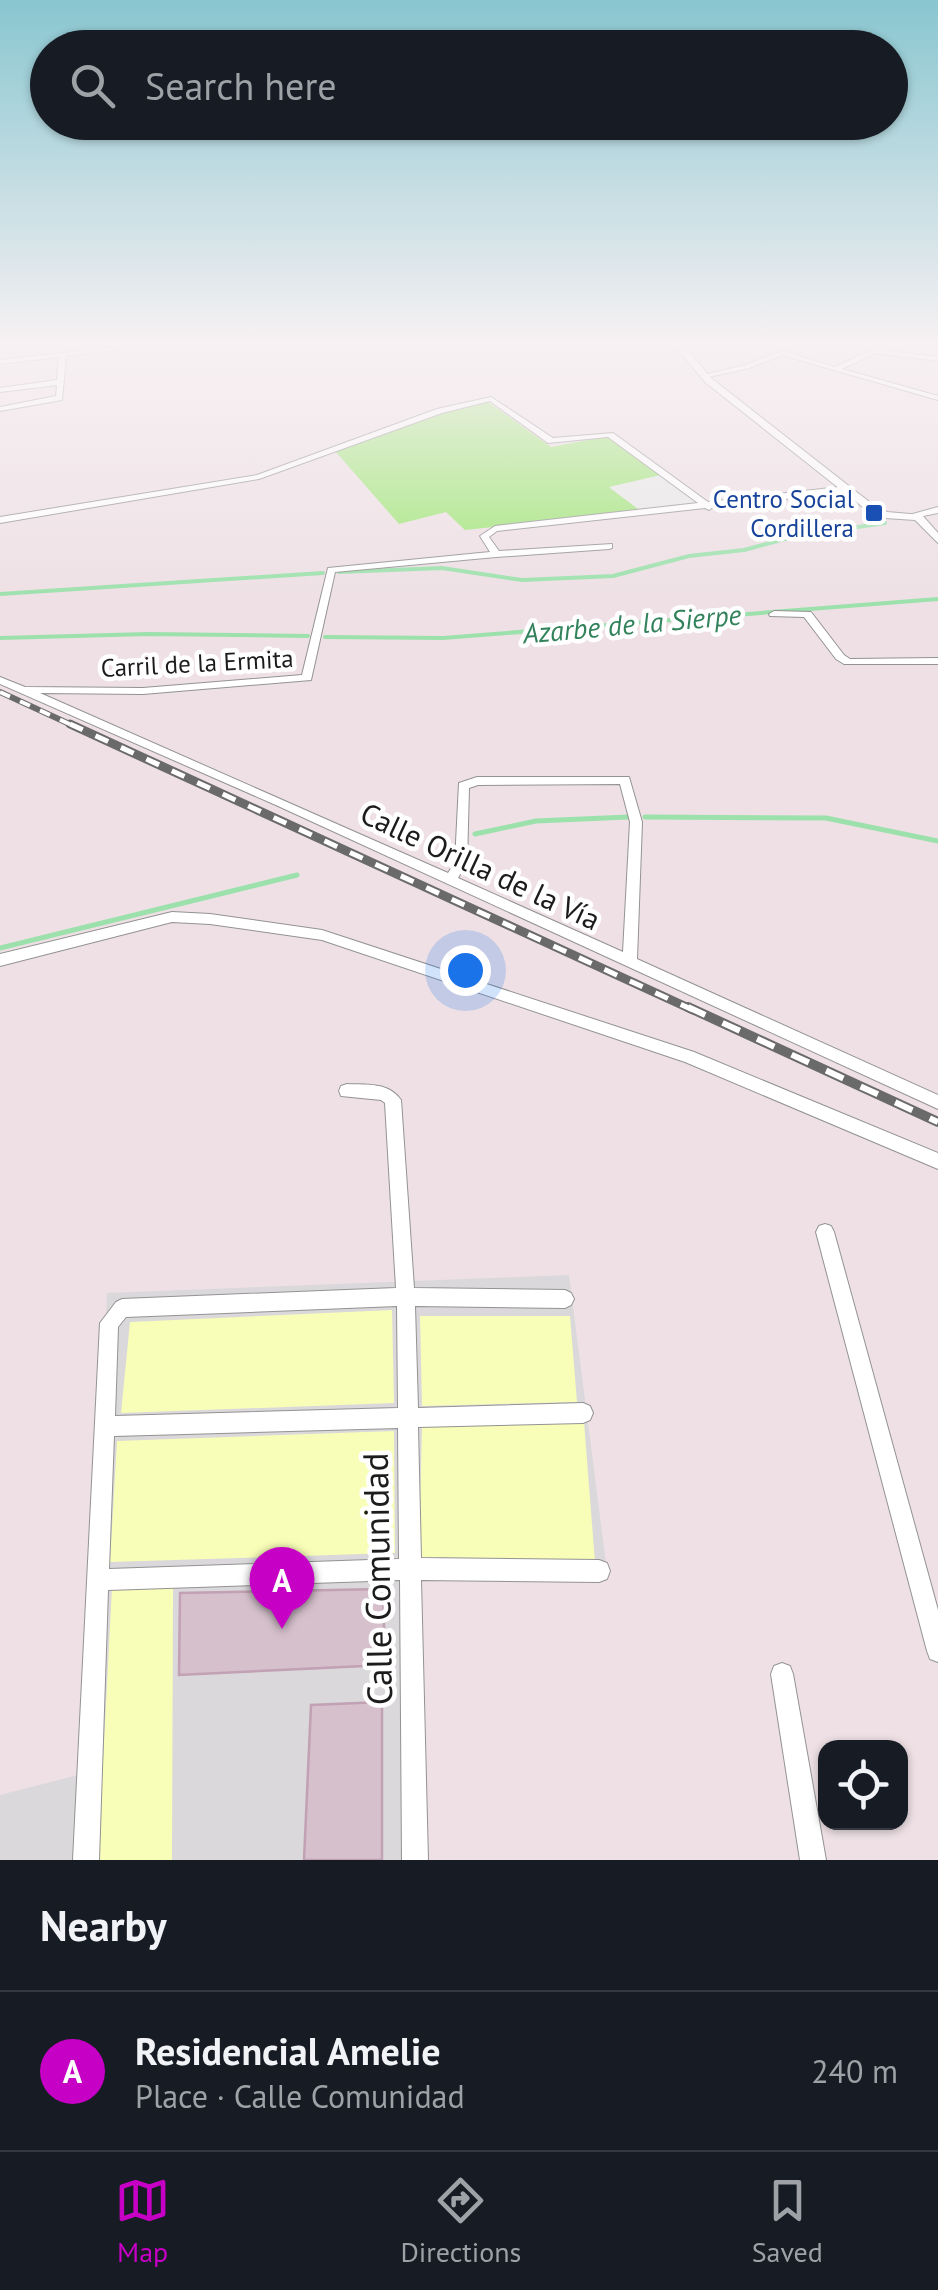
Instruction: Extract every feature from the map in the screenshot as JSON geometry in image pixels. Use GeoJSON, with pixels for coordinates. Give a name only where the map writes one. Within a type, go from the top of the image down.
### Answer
{"type":"FeatureCollection","features":[{"type":"Feature","properties":{"kind":"street"},"geometry":{"type":"LineString","coordinates":[[0,520],[259,477],[391,429]]}},
{"type":"Feature","properties":{"kind":"street"},"geometry":{"type":"LineString","coordinates":[[535,429],[551,441],[610,435],[708,506]]}},
{"type":"Feature","properties":{"kind":"street"},"geometry":{"type":"LineString","coordinates":[[771,429],[884,515],[938,510]]}},
{"type":"Feature","properties":{"kind":"street"},"geometry":{"type":"LineString","coordinates":[[589,518],[609,546],[496,554],[484,536],[488,531],[589,518],[848,489]]}},
{"type":"Feature","properties":{"kind":"street"},"geometry":{"type":"LineString","coordinates":[[913,515],[938,540]]}},
{"type":"Feature","properties":{"kind":"street","name":"Carril de la Ermita"},"geometry":{"type":"LineString","coordinates":[[24,690],[143,691],[306,678],[331,570],[496,554]]}},
{"type":"Feature","properties":{"kind":"street"},"geometry":{"type":"LineString","coordinates":[[774,614],[807,614],[848,662],[938,662]]}},
{"type":"Feature","properties":{"kind":"street","name":"Calle Orilla de la Vía"},"geometry":{"type":"LineString","coordinates":[[0,680],[938,1102]]}},
{"type":"Feature","properties":{"kind":"street"},"geometry":{"type":"LineString","coordinates":[[450,881],[461,862],[463,786],[477,781],[625,780],[636,822],[630,964]]}},
{"type":"Feature","properties":{"kind":"street"},"geometry":{"type":"LineString","coordinates":[[0,960],[172,917],[229,921],[354,944],[689,1057],[938,1161]]}},
{"type":"Feature","properties":{"kind":"street","name":"Calle Comunidad"},"geometry":{"type":"LineString","coordinates":[[348,1091],[384,1093],[393,1100],[406,1298],[415,1860]]}},
{"type":"Feature","properties":{"kind":"street"},"geometry":{"type":"LineString","coordinates":[[824,1232],[938,1650]]}},
{"type":"Feature","properties":{"kind":"street"},"geometry":{"type":"LineString","coordinates":[[86,1860],[109,1323],[122,1308],[406,1298],[565,1299]]}},
{"type":"Feature","properties":{"kind":"street"},"geometry":{"type":"LineString","coordinates":[[105,1426],[583,1413]]}},
{"type":"Feature","properties":{"kind":"street"},"geometry":{"type":"LineString","coordinates":[[98,1580],[410,1569],[600,1572]]}},
{"type":"Feature","properties":{"kind":"street"},"geometry":{"type":"LineString","coordinates":[[782,1674],[813,1860]]}},
{"type":"Feature","properties":{"kind":"shaded area"},"geometry":{"type":"Polygon","coordinates":[[[661,475],[701,505],[641,511],[609,487],[661,475]]]}},
{"type":"Feature","properties":{"kind":"shaded area"},"geometry":{"type":"Polygon","coordinates":[[[569,1275],[608,1579],[419,1574],[422,1860],[0,1860],[0,1795],[86,1773],[107,1293],[569,1275]]]}},
{"type":"Feature","properties":{"kind":"green space"},"geometry":{"type":"Polygon","coordinates":[[[395,429],[526,429],[551,447],[609,436],[661,475],[610,488],[641,511],[465,530],[446,512],[399,524],[335,451],[395,429]]]}},
{"type":"Feature","properties":{"kind":"green space"},"geometry":{"type":"Polygon","coordinates":[[[392,1310],[394,1403],[121,1413],[130,1322],[392,1310]]]}},
{"type":"Feature","properties":{"kind":"green space"},"geometry":{"type":"Polygon","coordinates":[[[420,1316],[570,1316],[577,1402],[422,1406],[420,1316]]]}},
{"type":"Feature","properties":{"kind":"green space"},"geometry":{"type":"Polygon","coordinates":[[[584,1422],[595,1562],[419,1557],[422,1426],[584,1422]]]}},
{"type":"Feature","properties":{"kind":"green space"},"geometry":{"type":"Polygon","coordinates":[[[394,1431],[395,1553],[110,1562],[117,1441],[394,1431]]]}},
{"type":"Feature","properties":{"kind":"green space"},"geometry":{"type":"Polygon","coordinates":[[[173,1585],[172,1860],[98,1860],[112,1587],[173,1585]]]}},
{"type":"Feature","properties":{"kind":"building"},"geometry":{"type":"Polygon","coordinates":[[[383,1589],[385,1665],[179,1675],[180,1593],[383,1589]]]}},
{"type":"Feature","properties":{"kind":"building"},"geometry":{"type":"Polygon","coordinates":[[[382,1702],[382,1860],[304,1860],[311,1705],[382,1702]]]}},
{"type":"Feature","properties":{"kind":"waterway"},"geometry":{"type":"LineString","coordinates":[[339,572],[442,568],[522,580],[613,576],[689,556],[744,550],[796,536],[885,523]]}},
{"type":"Feature","properties":{"kind":"waterway"},"geometry":{"type":"LineString","coordinates":[[0,594],[323,573]]}},
{"type":"Feature","properties":{"kind":"waterway","name":"Azarbe de la Sierpe"},"geometry":{"type":"LineString","coordinates":[[325,637],[443,638],[938,599]]}},
{"type":"Feature","properties":{"kind":"waterway","name":"Azarbe de la Sierpe"},"geometry":{"type":"LineString","coordinates":[[0,638],[148,634],[308,636]]}},
{"type":"Feature","properties":{"kind":"waterway"},"geometry":{"type":"LineString","coordinates":[[475,834],[536,821],[628,817]]}},
{"type":"Feature","properties":{"kind":"waterway"},"geometry":{"type":"LineString","coordinates":[[645,817],[826,818],[938,841]]}},
{"type":"Feature","properties":{"kind":"waterway"},"geometry":{"type":"LineString","coordinates":[[0,948],[297,875]]}},
{"type":"Feature","properties":{"kind":"railway"},"geometry":{"type":"LineString","coordinates":[[0,692],[76,727]]}},
{"type":"Feature","properties":{"kind":"railway"},"geometry":{"type":"LineString","coordinates":[[70,724],[693,1010]]}},
{"type":"Feature","properties":{"kind":"railway"},"geometry":{"type":"LineString","coordinates":[[688,1007],[938,1122]]}},
{"type":"Feature","properties":{"kind":"place","name":"Centro Social Cordillera"},"geometry":{"type":"Point","coordinates":[874,513]}},
{"type":"Feature","properties":{"kind":"place","name":"Residencial Amelie"},"geometry":{"type":"Point","coordinates":[282,1629]}}]}
